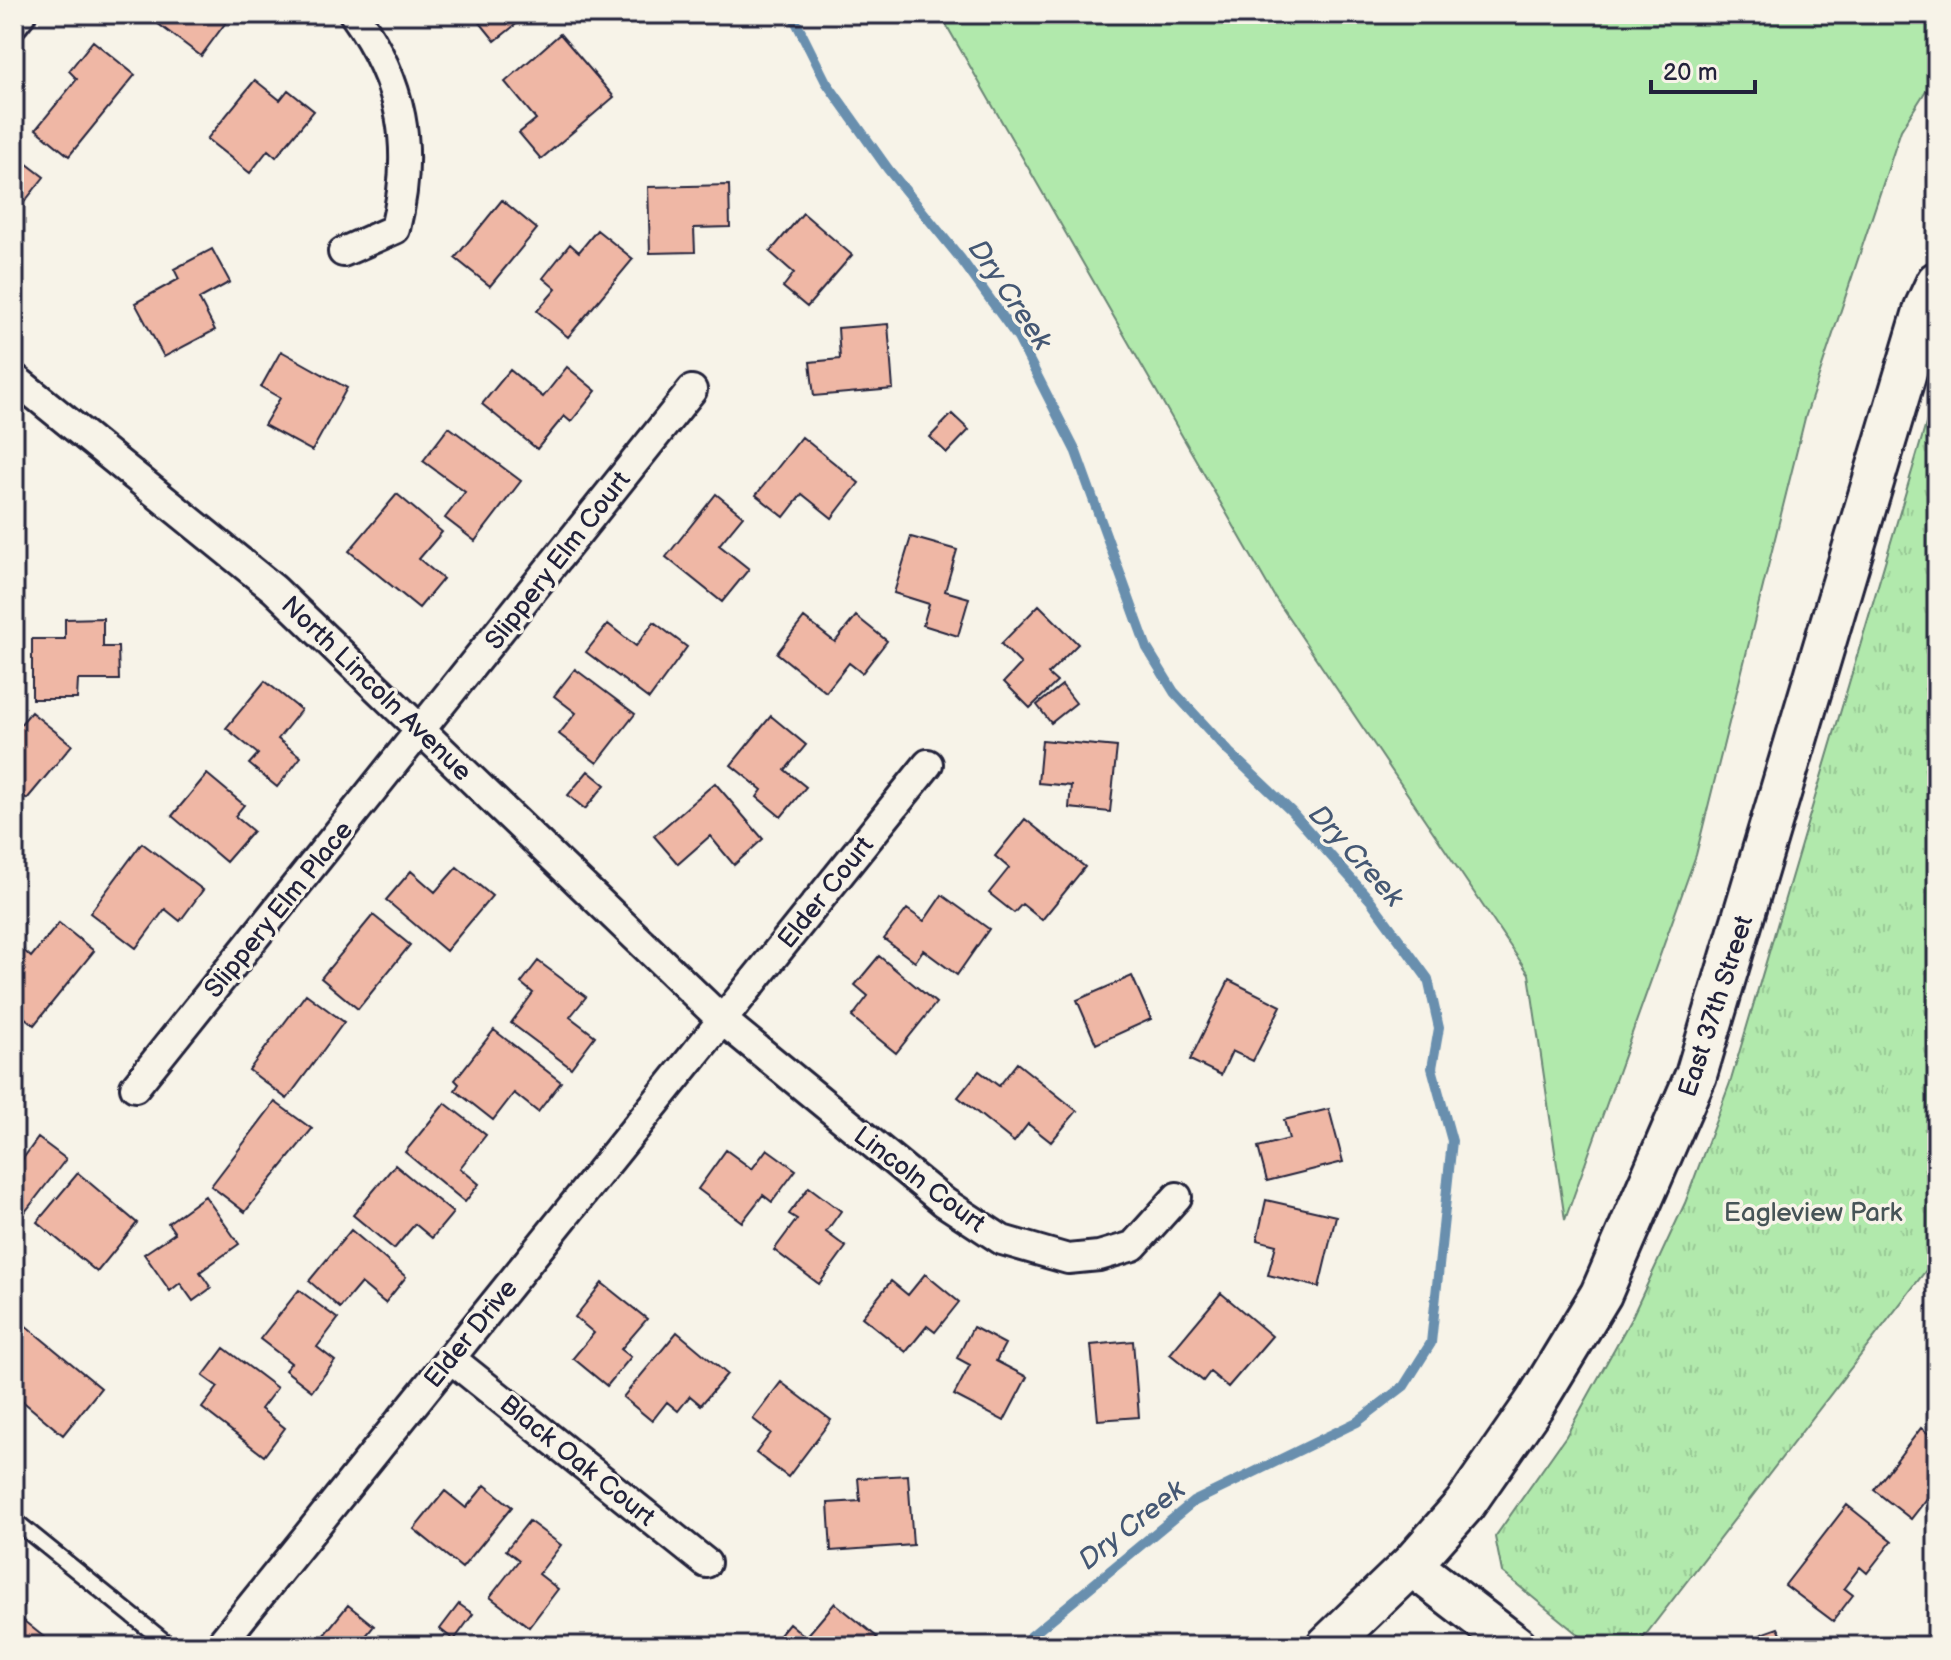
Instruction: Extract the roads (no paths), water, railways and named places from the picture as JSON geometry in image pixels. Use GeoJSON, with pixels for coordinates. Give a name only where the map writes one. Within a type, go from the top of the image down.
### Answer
{"type":"FeatureCollection","features":[{"type":"Feature","properties":{"kind":"main road","name":"East 37th Street"},"geometry":{"type":"LineString","coordinates":[[1327,1646],[1411,1565],[1465,1504],[1535,1403],[1601,1294],[1696,1075],[1920,323],[1937,282]]}},
{"type":"Feature","properties":{"kind":"main road"},"geometry":{"type":"LineString","coordinates":[[1411,1565],[1516,1646]]}},
{"type":"Feature","properties":{"kind":"street"},"geometry":{"type":"LineString","coordinates":[[14,23],[21,14]]}},
{"type":"Feature","properties":{"kind":"street"},"geometry":{"type":"LineString","coordinates":[[343,252],[395,229],[406,185],[399,105],[373,42],[354,14]]}},
{"type":"Feature","properties":{"kind":"street","name":"North Lincoln Avenue"},"geometry":{"type":"LineString","coordinates":[[14,378],[274,589],[721,1019]]}},
{"type":"Feature","properties":{"kind":"street","name":"Slippery Elm Court"},"geometry":{"type":"LineString","coordinates":[[422,730],[692,390]]}},
{"type":"Feature","properties":{"kind":"street","name":"Slippery Elm Place"},"geometry":{"type":"LineString","coordinates":[[135,1087],[422,730]]}},
{"type":"Feature","properties":{"kind":"street","name":"Elder Court"},"geometry":{"type":"LineString","coordinates":[[721,1019],[928,764]]}},
{"type":"Feature","properties":{"kind":"street","name":"Lincoln Court"},"geometry":{"type":"LineString","coordinates":[[721,1019],[944,1202],[1002,1240],[1068,1259],[1099,1256],[1133,1246],[1177,1197]]}},
{"type":"Feature","properties":{"kind":"street","name":"Elder Drive"},"geometry":{"type":"LineString","coordinates":[[219,1646],[721,1019]]}},
{"type":"Feature","properties":{"kind":"street","name":"Black Oak Court"},"geometry":{"type":"LineString","coordinates":[[450,1358],[706,1563]]}},
{"type":"Feature","properties":{"kind":"lane"},"geometry":{"type":"LineString","coordinates":[[14,1520],[170,1646]]}},
{"type":"Feature","properties":{"kind":"waterway","name":"Dry Creek"},"geometry":{"type":"LineString","coordinates":[[792,14],[826,82],[888,169],[961,259],[1018,338],[1076,452],[1147,648],[1174,692],[1229,752],[1291,811],[1371,901],[1428,979],[1439,1028],[1432,1068],[1452,1141],[1431,1343],[1404,1386],[1357,1422],[1193,1502],[1019,1646]]}},
{"type":"Feature","properties":{"kind":"park label","name":"Eagleview Park"},"geometry":{"type":"Point","coordinates":[1813,1212]}}]}
